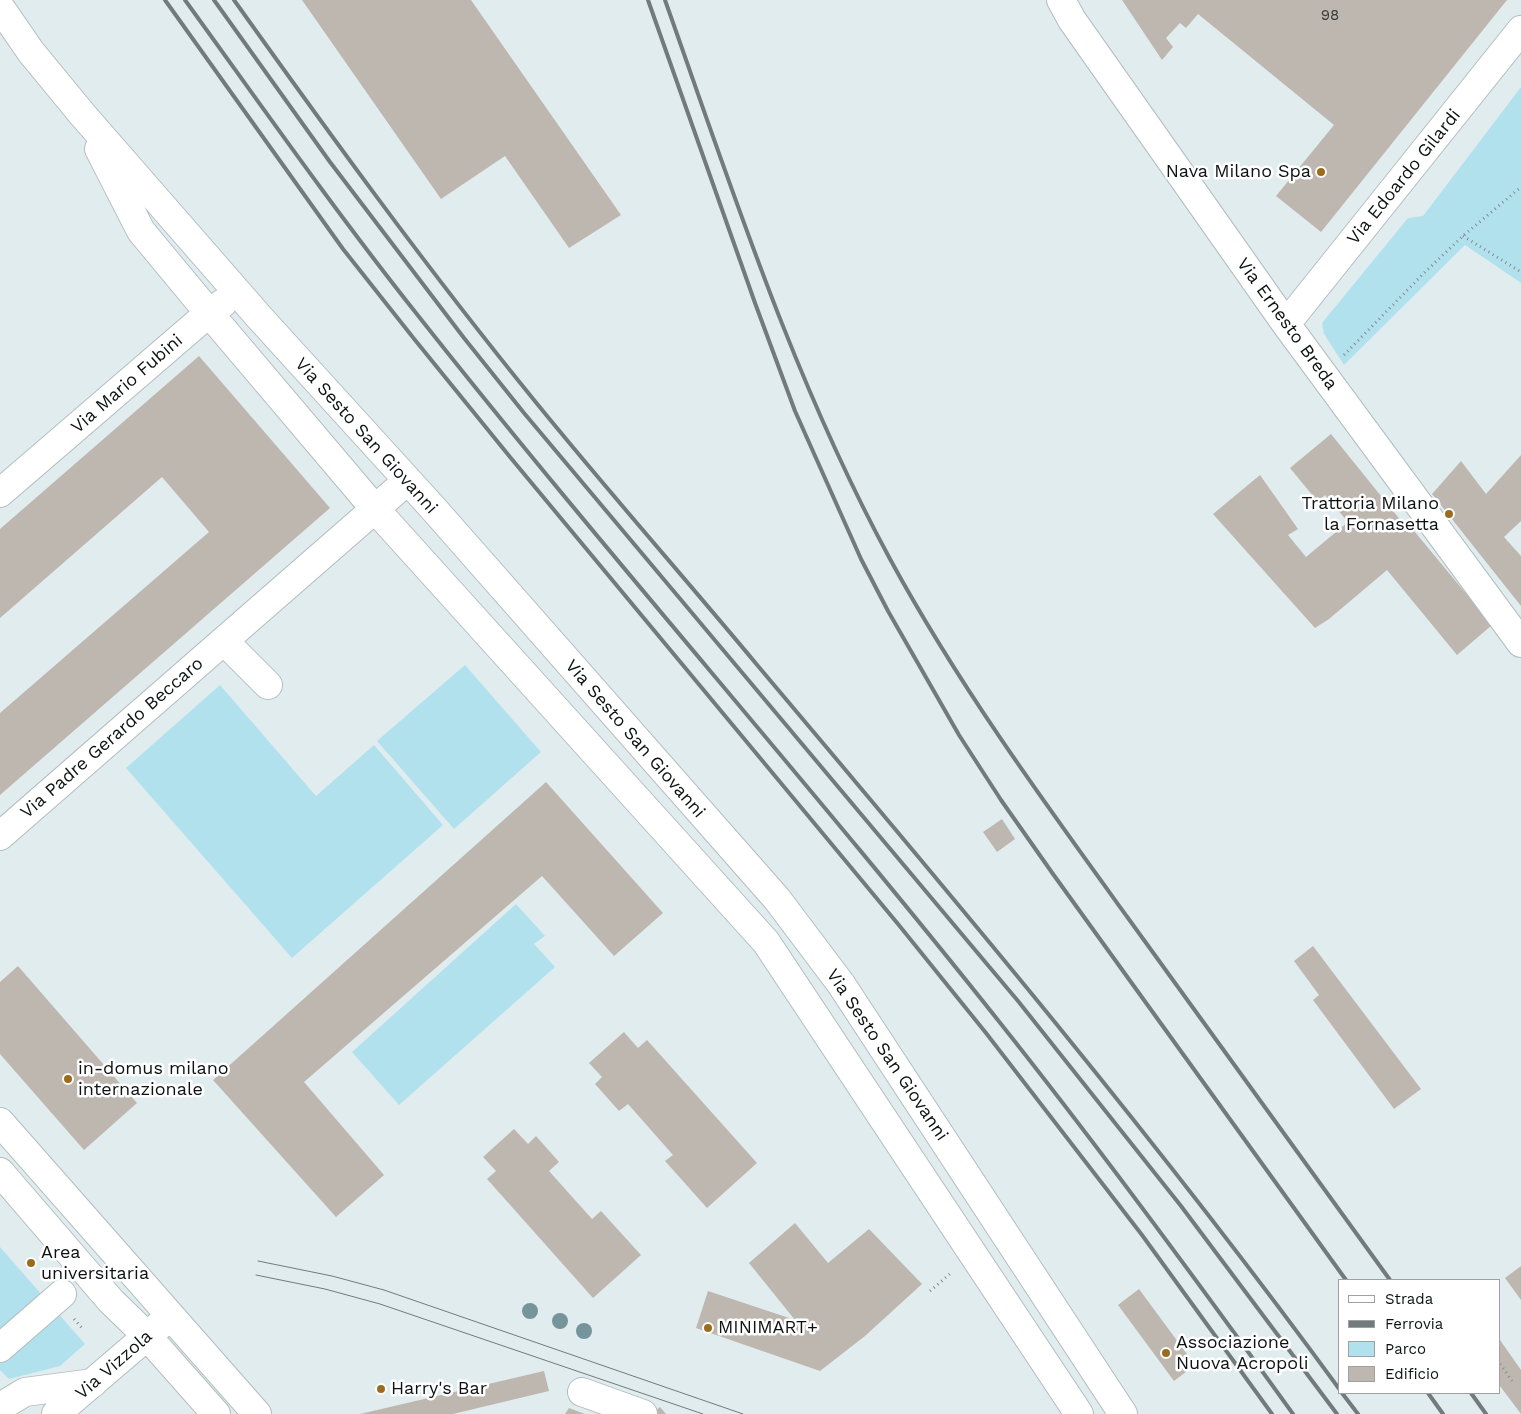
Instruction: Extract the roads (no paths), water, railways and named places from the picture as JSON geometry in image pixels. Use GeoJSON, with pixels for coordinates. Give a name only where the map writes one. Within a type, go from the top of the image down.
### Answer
{"type":"FeatureCollection","features":[{"type":"Feature","properties":{"kind":"street","name":"Via Ernesto Breda"},"geometry":{"type":"LineString","coordinates":[[1061,0],[1072,20],[1286,324],[1521,643]]}},
{"type":"Feature","properties":{"kind":"street","name":"Via Sesto San Giovanni"},"geometry":{"type":"LineString","coordinates":[[0,7],[31,52],[82,114],[260,318],[432,507],[777,899],[841,984],[1123,1414]]}},
{"type":"Feature","properties":{"kind":"street","name":"Via Edoardo Gilardi"},"geometry":{"type":"LineString","coordinates":[[1286,324],[1521,30]]}},
{"type":"Feature","properties":{"kind":"street","name":"Via Sesto San Giovanni"},"geometry":{"type":"LineString","coordinates":[[82,114],[140,231],[375,509],[766,942],[1079,1414]]}},
{"type":"Feature","properties":{"kind":"street","name":"Via Mario Fubini"},"geometry":{"type":"LineString","coordinates":[[0,493],[209,313],[226,301],[240,306],[260,318]]}},
{"type":"Feature","properties":{"kind":"street","name":"Via Padre Gerardo Beccaro"},"geometry":{"type":"LineString","coordinates":[[0,836],[407,481]]}},
{"type":"Feature","properties":{"kind":"street"},"geometry":{"type":"LineString","coordinates":[[224,640],[268,685]]}},
{"type":"Feature","properties":{"kind":"street"},"geometry":{"type":"LineString","coordinates":[[0,1122],[257,1414]]}},
{"type":"Feature","properties":{"kind":"street"},"geometry":{"type":"LineString","coordinates":[[0,1172],[112,1301],[147,1336],[216,1414]]}},
{"type":"Feature","properties":{"kind":"street"},"geometry":{"type":"LineString","coordinates":[[0,1348],[62,1294]]}},
{"type":"Feature","properties":{"kind":"street","name":"Via Vizzola"},"geometry":{"type":"LineString","coordinates":[[56,1414],[171,1316]]}},
{"type":"Feature","properties":{"kind":"street"},"geometry":{"type":"LineString","coordinates":[[0,1407],[25,1392],[93,1383]]}},
{"type":"Feature","properties":{"kind":"street"},"geometry":{"type":"LineString","coordinates":[[582,1392],[643,1414]]}},
{"type":"Feature","properties":{"kind":"tram line"},"geometry":{"type":"LineString","coordinates":[[258,1261],[332,1276],[384,1290],[743,1414]]}},
{"type":"Feature","properties":{"kind":"tram line"},"geometry":{"type":"LineString","coordinates":[[256,1275],[325,1289],[380,1304],[703,1414]]}},
{"type":"Feature","properties":{"kind":"railway"},"geometry":{"type":"LineString","coordinates":[[165,0],[343,249],[510,457],[898,924],[986,1033],[1142,1235],[1272,1414]]}},
{"type":"Feature","properties":{"kind":"railway"},"geometry":{"type":"LineString","coordinates":[[185,0],[327,197],[386,275],[561,492],[856,845],[1001,1024],[1149,1217],[1293,1414]]}},
{"type":"Feature","properties":{"kind":"railway"},"geometry":{"type":"LineString","coordinates":[[214,0],[330,162],[464,338],[524,413],[1018,1001],[1181,1206],[1337,1414]]}},
{"type":"Feature","properties":{"kind":"railway"},"geometry":{"type":"LineString","coordinates":[[234,0],[381,203],[456,302],[589,467],[982,933],[1200,1204],[1338,1387]]}},
{"type":"Feature","properties":{"kind":"railway"},"geometry":{"type":"LineString","coordinates":[[648,0],[795,411],[861,559],[888,611],[959,735],[1001,800],[1345,1279]]}},
{"type":"Feature","properties":{"kind":"railway"},"geometry":{"type":"LineString","coordinates":[[665,0],[740,213],[794,354],[824,424],[890,559],[944,652],[1003,743],[1389,1279]]}},
{"type":"Feature","properties":{"kind":"railway"},"geometry":{"type":"LineString","coordinates":[[1343,1394],[1358,1414]]}},
{"type":"Feature","properties":{"kind":"railway"},"geometry":{"type":"LineString","coordinates":[[1429,1394],[1443,1414]]}},
{"type":"Feature","properties":{"kind":"railway"},"geometry":{"type":"LineString","coordinates":[[1472,1394],[1486,1414]]}},
{"type":"Feature","properties":{"kind":"place","name":"Nava Milano Spa"},"geometry":{"type":"Point","coordinates":[1321,172]}},
{"type":"Feature","properties":{"kind":"place","name":"Trattoria Milano la Fornasetta"},"geometry":{"type":"Point","coordinates":[1449,514]}},
{"type":"Feature","properties":{"kind":"place","name":"in-domus milano internazionale"},"geometry":{"type":"Point","coordinates":[68,1079]}},
{"type":"Feature","properties":{"kind":"place","name":"Area universitaria"},"geometry":{"type":"Point","coordinates":[31,1263]}},
{"type":"Feature","properties":{"kind":"place","name":"MINIMART+"},"geometry":{"type":"Point","coordinates":[708,1328]}},
{"type":"Feature","properties":{"kind":"place","name":"Associazione Nuova Acropoli"},"geometry":{"type":"Point","coordinates":[1166,1353]}},
{"type":"Feature","properties":{"kind":"place","name":"Harry's Bar"},"geometry":{"type":"Point","coordinates":[381,1389]}}]}
